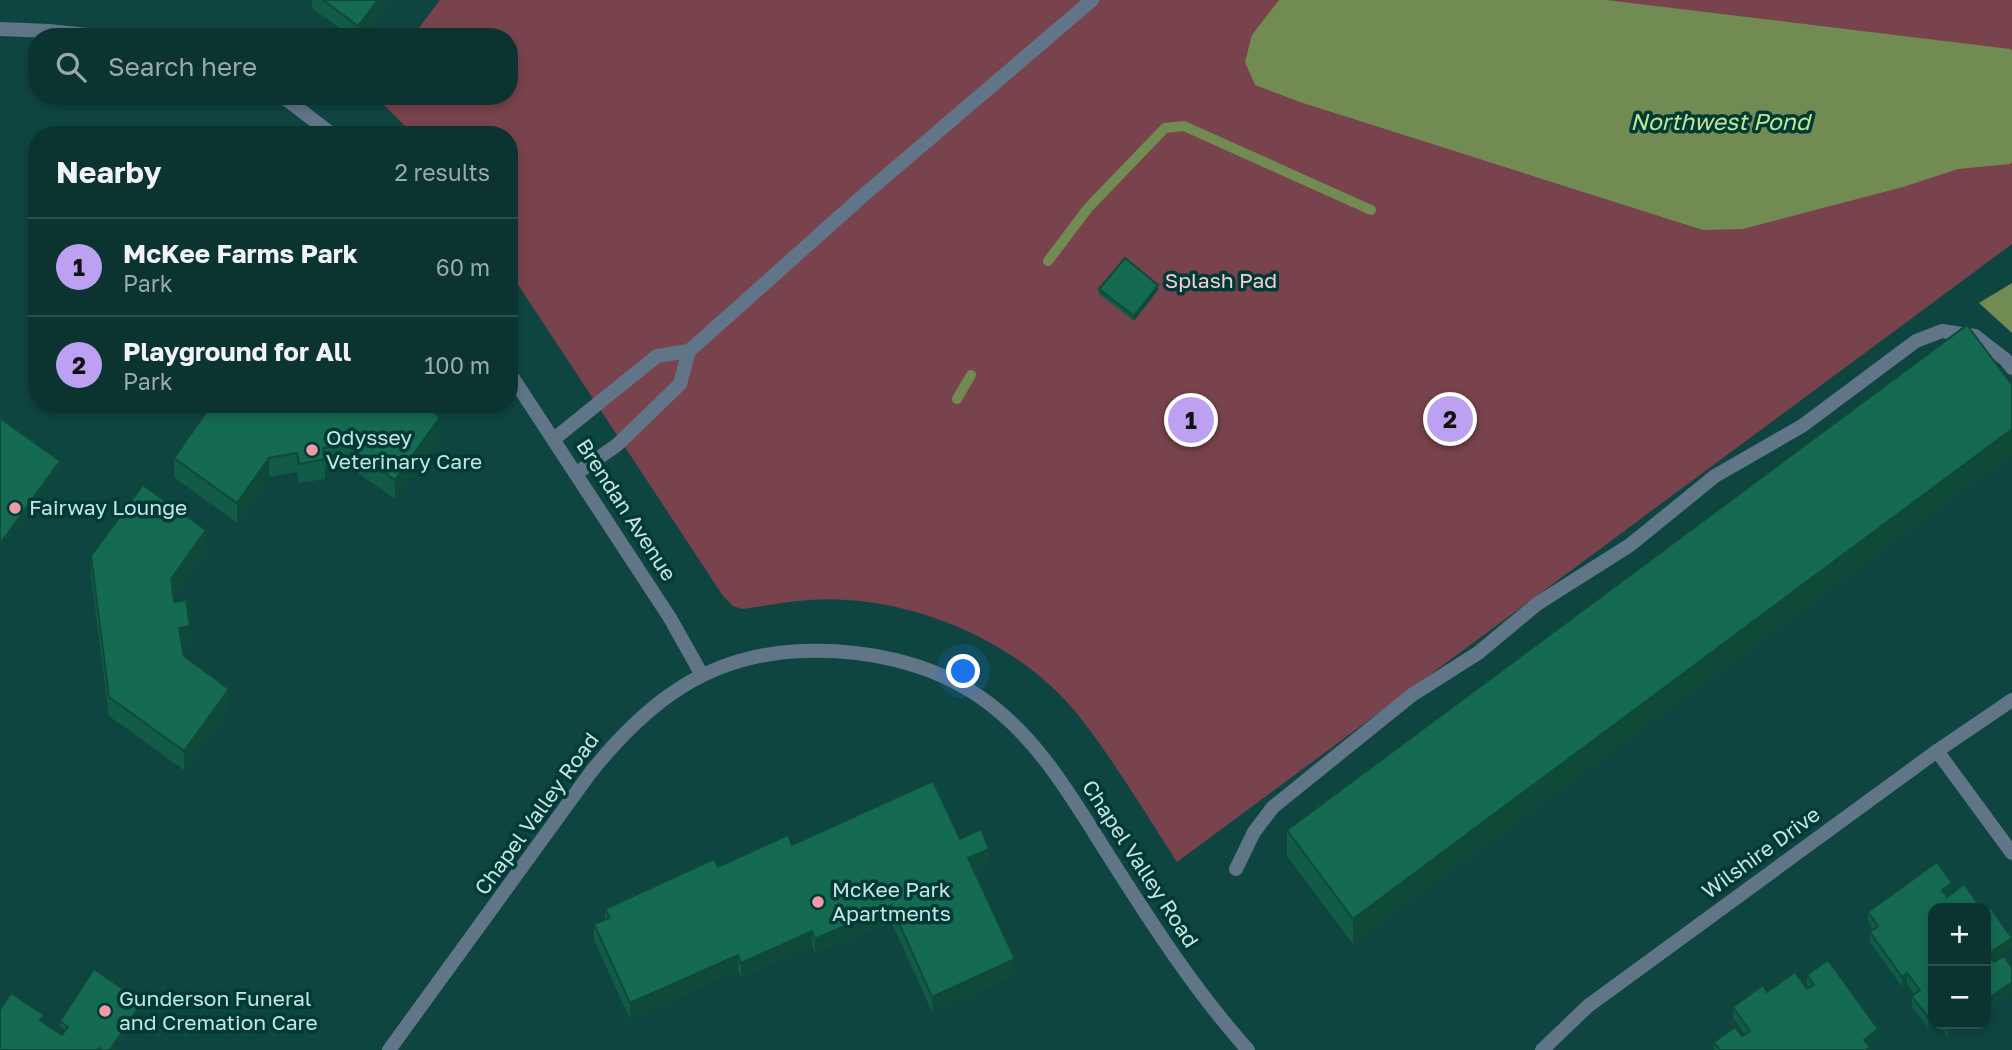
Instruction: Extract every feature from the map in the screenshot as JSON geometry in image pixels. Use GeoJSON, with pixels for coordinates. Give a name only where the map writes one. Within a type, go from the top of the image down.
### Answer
{"type":"FeatureCollection","features":[{"type":"Feature","properties":{"kind":"street"},"geometry":{"type":"LineString","coordinates":[[554,439],[657,356],[689,351],[865,194],[1092,0]]}},
{"type":"Feature","properties":{"kind":"street"},"geometry":{"type":"LineString","coordinates":[[0,29],[28,30]]}},
{"type":"Feature","properties":{"kind":"street"},"geometry":{"type":"LineString","coordinates":[[294,105],[322,126]]}},
{"type":"Feature","properties":{"kind":"street"},"geometry":{"type":"LineString","coordinates":[[1236,869],[1254,832],[1273,807],[1412,695],[1478,653],[1537,604],[1630,545],[1715,476],[1802,426],[1916,341],[1942,331],[1975,336],[2006,360],[2012,368]]}},
{"type":"Feature","properties":{"kind":"street"},"geometry":{"type":"LineString","coordinates":[[577,473],[617,444],[680,384],[689,351]]}},
{"type":"Feature","properties":{"kind":"street","name":"Brendan Avenue"},"geometry":{"type":"LineString","coordinates":[[518,385],[670,618],[702,675]]}},
{"type":"Feature","properties":{"kind":"street","name":"Chapel Valley Road"},"geometry":{"type":"LineString","coordinates":[[389,1050],[616,741],[662,698],[702,675],[746,658],[793,651],[830,650],[867,653],[943,677],[980,696],[1012,723],[1057,775],[1169,950],[1248,1050]]}},
{"type":"Feature","properties":{"kind":"street","name":"Wilshire Drive"},"geometry":{"type":"LineString","coordinates":[[1542,1050],[1588,1006],[1937,751],[2012,700]]}},
{"type":"Feature","properties":{"kind":"street"},"geometry":{"type":"LineString","coordinates":[[1937,751],[2012,853]]}},
{"type":"Feature","properties":{"kind":"green space","name":"Splash Pad"},"geometry":{"type":"Polygon","coordinates":[[[440,0],[2012,0],[2012,244],[1177,862],[1079,716],[1032,670],[1005,651],[944,621],[879,604],[820,599],[742,609],[733,606],[723,596],[518,285],[518,126],[405,126],[384,105],[518,105],[518,28],[419,28],[440,0]]]}},
{"type":"Feature","properties":{"kind":"water","name":"Northwest Pond"},"geometry":{"type":"Polygon","coordinates":[[[1279,0],[1606,0],[2010,49],[2012,162],[1958,169],[1903,187],[1743,229],[1703,230],[1300,102],[1255,85],[1245,62],[1252,35],[1279,0]]]}},
{"type":"Feature","properties":{"kind":"water"},"geometry":{"type":"Polygon","coordinates":[[[2012,283],[2012,333],[1979,303],[2012,283]]]}},
{"type":"Feature","properties":{"kind":"building"},"geometry":{"type":"Polygon","coordinates":[[[323,0],[378,0],[358,26],[323,0]]]}},
{"type":"Feature","properties":{"kind":"building"},"geometry":{"type":"Polygon","coordinates":[[[1125,258],[1158,285],[1134,316],[1099,289],[1125,258]]]}},
{"type":"Feature","properties":{"kind":"building"},"geometry":{"type":"Polygon","coordinates":[[[1967,325],[2012,385],[2012,429],[1353,919],[1287,830],[1967,325]]]}},
{"type":"Feature","properties":{"kind":"building","name":"Odyssey Veterinary Care"},"geometry":{"type":"Polygon","coordinates":[[[206,413],[435,413],[440,417],[395,480],[345,444],[323,448],[325,459],[299,464],[297,453],[269,458],[237,503],[174,458],[206,413]]]}},
{"type":"Feature","properties":{"kind":"building","name":"Fairway Lounge"},"geometry":{"type":"Polygon","coordinates":[[[0,418],[60,461],[0,544],[0,418]]]}},
{"type":"Feature","properties":{"kind":"building"},"geometry":{"type":"Polygon","coordinates":[[[143,485],[206,530],[171,579],[174,602],[186,600],[190,626],[179,628],[184,656],[229,689],[184,751],[109,697],[91,556],[143,485]]]}},
{"type":"Feature","properties":{"kind":"building","name":"McKee Park Apartments"},"geometry":{"type":"Polygon","coordinates":[[[933,781],[960,839],[981,829],[989,849],[968,858],[1015,959],[932,997],[891,905],[815,939],[812,931],[741,963],[738,955],[630,1003],[594,924],[610,918],[605,909],[714,859],[718,867],[788,835],[792,845],[933,781]]]}},
{"type":"Feature","properties":{"kind":"building"},"geometry":{"type":"Polygon","coordinates":[[[1937,862],[1952,883],[1942,890],[1947,897],[1964,884],[1977,903],[1928,903],[1928,1017],[1912,996],[1920,990],[1907,973],[1902,977],[1870,932],[1878,926],[1868,912],[1937,862]]]}},
{"type":"Feature","properties":{"kind":"building"},"geometry":{"type":"Polygon","coordinates":[[[1991,908],[2012,938],[1991,952],[1991,908]]]}},
{"type":"Feature","properties":{"kind":"building"},"geometry":{"type":"Polygon","coordinates":[[[2004,956],[2012,968],[2012,982],[1991,997],[1991,958],[1994,962],[2004,956]]]}},
{"type":"Feature","properties":{"kind":"building"},"geometry":{"type":"Polygon","coordinates":[[[1828,960],[1878,1029],[1864,1040],[1870,1047],[1866,1050],[1720,1050],[1714,1042],[1735,1027],[1742,1036],[1750,1031],[1733,1007],[1763,985],[1767,992],[1795,972],[1807,989],[1814,985],[1807,975],[1828,960]]]}},
{"type":"Feature","properties":{"kind":"building","name":"Gunderson Funeral and Cremation Care"},"geometry":{"type":"Polygon","coordinates":[[[94,969],[142,1002],[110,1050],[0,1050],[0,1010],[11,993],[44,1015],[40,1020],[62,1035],[68,1027],[60,1021],[94,969]]]}},
{"type":"Feature","properties":{"kind":"waterway"},"geometry":{"type":"LineString","coordinates":[[1048,261],[1088,208],[1165,128],[1184,126],[1371,210]]}},
{"type":"Feature","properties":{"kind":"waterway"},"geometry":{"type":"LineString","coordinates":[[957,399],[971,375]]}},
{"type":"Feature","properties":{"kind":"place","name":"Playground for All"},"geometry":{"type":"Point","coordinates":[1450,419]}},
{"type":"Feature","properties":{"kind":"place","name":"McKee Farms Park"},"geometry":{"type":"Point","coordinates":[1191,420]}},
{"type":"Feature","properties":{"kind":"place","name":"Odyssey Veterinary Care"},"geometry":{"type":"Point","coordinates":[312,450]}},
{"type":"Feature","properties":{"kind":"place","name":"Fairway Lounge"},"geometry":{"type":"Point","coordinates":[15,508]}},
{"type":"Feature","properties":{"kind":"place","name":"McKee Park Apartments"},"geometry":{"type":"Point","coordinates":[818,902]}},
{"type":"Feature","properties":{"kind":"place","name":"Gunderson Funeral and Cremation Care"},"geometry":{"type":"Point","coordinates":[105,1011]}}]}
